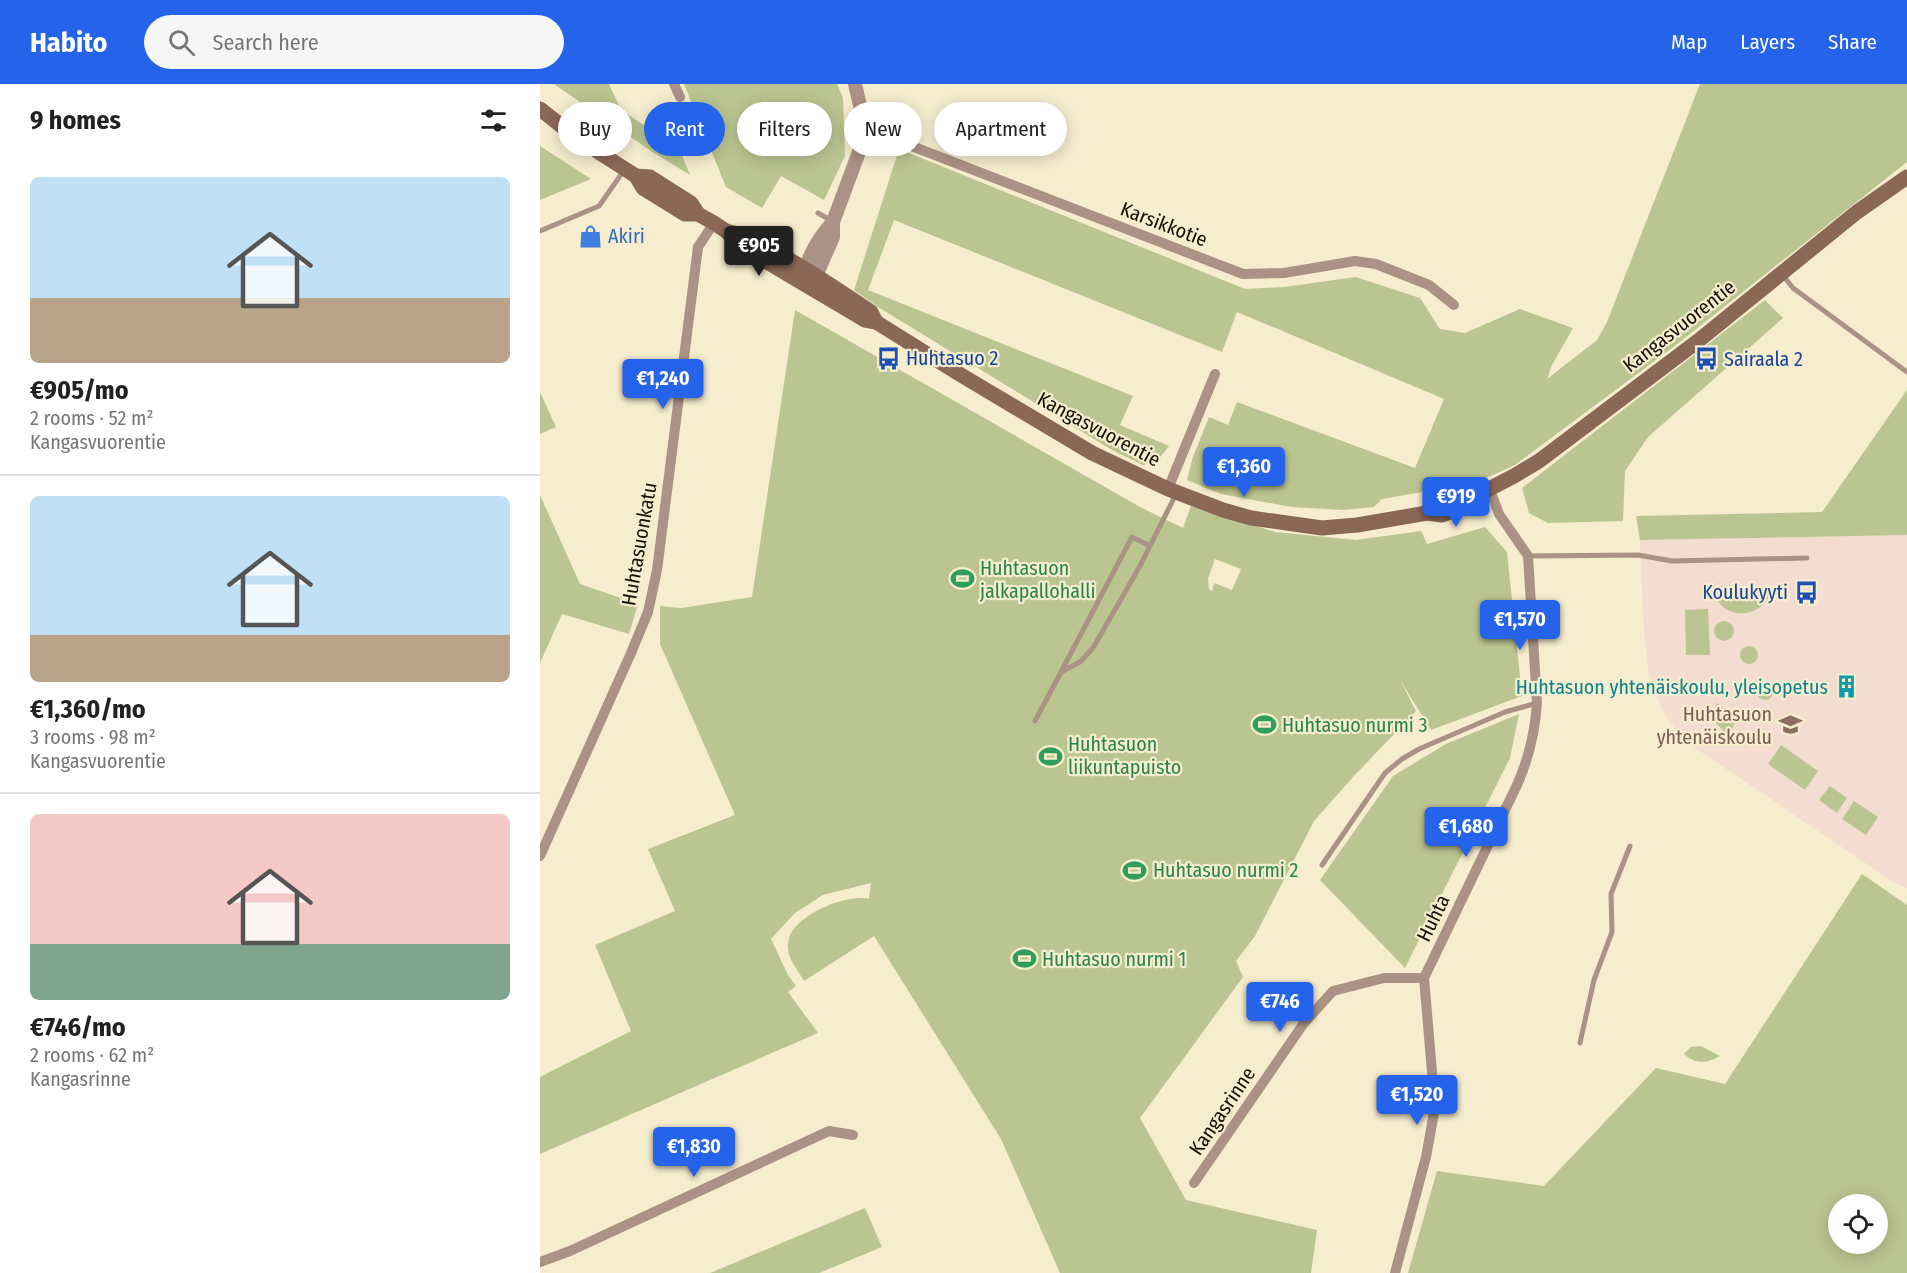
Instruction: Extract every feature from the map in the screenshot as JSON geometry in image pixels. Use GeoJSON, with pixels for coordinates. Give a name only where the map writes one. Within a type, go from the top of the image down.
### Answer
{"type":"FeatureCollection","features":[{"type":"Feature","properties":{"kind":"main road","name":"Kangasvuorentie"},"geometry":{"type":"LineString","coordinates":[[540,109],[578,139],[631,172],[643,188],[685,213],[698,214],[720,227],[761,243],[865,320],[876,322],[1092,453],[1172,491],[1251,518],[1322,528],[1357,525],[1427,513],[1442,515],[1462,508],[1470,499],[1539,461],[1698,341],[1857,212],[1907,177]]}},
{"type":"Feature","properties":{"kind":"street"},"geometry":{"type":"LineString","coordinates":[[674,84],[680,97]]}},
{"type":"Feature","properties":{"kind":"street"},"geometry":{"type":"LineString","coordinates":[[855,84],[859,102]]}},
{"type":"Feature","properties":{"kind":"street","name":"Karsikkotie"},"geometry":{"type":"LineString","coordinates":[[922,150],[1243,274],[1284,273],[1325,264],[1355,261],[1376,264],[1429,285],[1454,305]]}},
{"type":"Feature","properties":{"kind":"street"},"geometry":{"type":"LineString","coordinates":[[808,277],[823,233],[834,222],[858,156]]}},
{"type":"Feature","properties":{"kind":"street","name":"Huhtasuonkatu"},"geometry":{"type":"LineString","coordinates":[[540,856],[648,612],[657,570],[698,247],[720,227]]}},
{"type":"Feature","properties":{"kind":"street"},"geometry":{"type":"LineString","coordinates":[[1172,491],[1215,374]]}},
{"type":"Feature","properties":{"kind":"street"},"geometry":{"type":"LineString","coordinates":[[1490,490],[1499,514],[1528,556]]}},
{"type":"Feature","properties":{"kind":"street","name":"Huhta"},"geometry":{"type":"LineString","coordinates":[[1424,978],[1526,763],[1536,726],[1537,703],[1528,556]]}},
{"type":"Feature","properties":{"kind":"street","name":"Kangasrinne"},"geometry":{"type":"LineString","coordinates":[[1194,1183],[1304,1023],[1333,991],[1384,978],[1424,978]]}},
{"type":"Feature","properties":{"kind":"street"},"geometry":{"type":"LineString","coordinates":[[1395,1273],[1426,1157],[1435,1107],[1424,978]]}},
{"type":"Feature","properties":{"kind":"street"},"geometry":{"type":"LineString","coordinates":[[540,1262],[570,1251],[829,1131],[854,1135]]}},
{"type":"Feature","properties":{"kind":"lane"},"geometry":{"type":"LineString","coordinates":[[540,231],[599,207],[631,172]]}},
{"type":"Feature","properties":{"kind":"lane"},"geometry":{"type":"LineString","coordinates":[[818,213],[834,222]]}},
{"type":"Feature","properties":{"kind":"lane"},"geometry":{"type":"LineString","coordinates":[[1780,273],[1793,288],[1907,372]]}},
{"type":"Feature","properties":{"kind":"lane"},"geometry":{"type":"LineString","coordinates":[[1061,672],[1080,662],[1094,648],[1150,546],[1172,491]]}},
{"type":"Feature","properties":{"kind":"lane"},"geometry":{"type":"LineString","coordinates":[[1035,721],[1132,537],[1150,546]]}},
{"type":"Feature","properties":{"kind":"lane"},"geometry":{"type":"LineString","coordinates":[[1528,556],[1638,555],[1672,561],[1807,558]]}},
{"type":"Feature","properties":{"kind":"lane"},"geometry":{"type":"LineString","coordinates":[[1322,865],[1385,773],[1402,759],[1419,749],[1505,712],[1537,703]]}},
{"type":"Feature","properties":{"kind":"lane"},"geometry":{"type":"LineString","coordinates":[[1580,1043],[1594,980],[1612,932],[1611,894],[1630,846]]}},
{"type":"Feature","properties":{"kind":"shaded area","name":"Huhtasuon yhtenäiskoulu"},"geometry":{"type":"Polygon","coordinates":[[[1907,535],[1907,888],[1895,883],[1682,739],[1663,712],[1649,675],[1644,631],[1640,540],[1907,535]]]}},
{"type":"Feature","properties":{"kind":"green space"},"geometry":{"type":"Polygon","coordinates":[[[554,84],[609,84],[617,102],[580,102],[554,84]]]}},
{"type":"Feature","properties":{"kind":"green space"},"geometry":{"type":"Polygon","coordinates":[[[684,84],[837,84],[843,98],[845,156],[824,200],[781,176],[762,208],[726,187],[713,156],[725,156],[725,102],[691,102],[684,84]]]}},
{"type":"Feature","properties":{"kind":"green space"},"geometry":{"type":"Polygon","coordinates":[[[1700,84],[1907,84],[1907,162],[1676,345],[1515,465],[1475,483],[1382,499],[1374,507],[1343,510],[1291,507],[1221,494],[1187,480],[1193,457],[1209,417],[1228,425],[1237,402],[1415,468],[1444,399],[1237,312],[1222,352],[894,220],[868,290],[1133,396],[1120,425],[1169,446],[1158,460],[1143,465],[1112,450],[854,290],[897,156],[916,156],[1245,289],[1284,287],[1356,277],[1420,298],[1440,329],[1465,333],[1520,309],[1573,328],[1552,365],[1547,379],[1597,340],[1607,322],[1700,84]]]}},
{"type":"Feature","properties":{"kind":"green space"},"geometry":{"type":"Polygon","coordinates":[[[632,117],[644,125],[644,146],[632,138],[632,117]]]}},
{"type":"Feature","properties":{"kind":"green space"},"geometry":{"type":"Polygon","coordinates":[[[540,146],[591,179],[540,200],[540,146]]]}},
{"type":"Feature","properties":{"kind":"green space"},"geometry":{"type":"Polygon","coordinates":[[[659,156],[682,156],[690,175],[659,156]]]}},
{"type":"Feature","properties":{"kind":"green space"},"geometry":{"type":"Polygon","coordinates":[[[1765,300],[1783,318],[1648,437],[1625,471],[1623,521],[1548,523],[1529,513],[1522,488],[1765,300]]]}},
{"type":"Feature","properties":{"kind":"green space","name":"Huhtasuon liikuntapuisto"},"geometry":{"type":"Polygon","coordinates":[[[795,310],[1140,507],[1183,528],[1191,506],[1275,532],[1356,540],[1421,531],[1427,544],[1485,527],[1507,552],[1522,696],[1431,730],[1400,680],[1416,711],[1314,821],[1255,936],[1236,961],[1243,977],[1140,1118],[1186,1200],[1317,1230],[1311,1273],[1060,1273],[1001,1139],[874,936],[804,981],[793,963],[788,943],[791,933],[798,924],[834,903],[859,898],[869,899],[871,883],[823,895],[795,913],[771,939],[788,975],[796,986],[788,992],[818,1033],[540,1154],[540,1077],[631,1031],[595,945],[675,911],[648,849],[735,815],[660,644],[660,606],[681,608],[752,597],[795,310]],[[1215,559],[1208,579],[1209,589],[1212,591],[1214,583],[1232,590],[1241,569],[1215,559]]]}},
{"type":"Feature","properties":{"kind":"green space"},"geometry":{"type":"Polygon","coordinates":[[[1907,390],[1907,535],[1640,540],[1636,516],[1822,512],[1907,390]]]}},
{"type":"Feature","properties":{"kind":"green space"},"geometry":{"type":"Polygon","coordinates":[[[540,392],[556,427],[540,434],[540,392]]]}},
{"type":"Feature","properties":{"kind":"green space"},"geometry":{"type":"Polygon","coordinates":[[[540,495],[580,584],[638,604],[629,634],[562,614],[540,663],[540,495]]]}},
{"type":"Feature","properties":{"kind":"green space"},"geometry":{"type":"Polygon","coordinates":[[[1717,586],[1773,587],[1767,600],[1758,608],[1748,613],[1738,613],[1721,605],[1717,596],[1717,586]]]}},
{"type":"Feature","properties":{"kind":"green space"},"geometry":{"type":"Polygon","coordinates":[[[1708,609],[1710,655],[1686,655],[1685,610],[1708,609]]]}},
{"type":"Feature","properties":{"kind":"green space"},"geometry":{"type":"Polygon","coordinates":[[[1724,621],[1731,624],[1734,631],[1731,638],[1724,641],[1717,638],[1714,631],[1717,624],[1724,621]]]}},
{"type":"Feature","properties":{"kind":"green space"},"geometry":{"type":"Polygon","coordinates":[[[1749,646],[1755,649],[1758,655],[1755,661],[1749,664],[1743,661],[1740,655],[1743,649],[1749,646]]]}},
{"type":"Feature","properties":{"kind":"green space"},"geometry":{"type":"Polygon","coordinates":[[[1765,682],[1771,685],[1774,691],[1771,697],[1765,700],[1759,697],[1756,691],[1759,685],[1765,682]]]}},
{"type":"Feature","properties":{"kind":"green space"},"geometry":{"type":"Polygon","coordinates":[[[1716,703],[1738,716],[1729,736],[1716,723],[1716,703]]]}},
{"type":"Feature","properties":{"kind":"green space"},"geometry":{"type":"Polygon","coordinates":[[[1519,714],[1510,758],[1405,968],[1320,880],[1393,776],[1446,744],[1519,714]]]}},
{"type":"Feature","properties":{"kind":"green space"},"geometry":{"type":"Polygon","coordinates":[[[1781,745],[1818,771],[1805,790],[1768,764],[1781,745]]]}},
{"type":"Feature","properties":{"kind":"green space"},"geometry":{"type":"Polygon","coordinates":[[[1830,786],[1847,798],[1837,813],[1819,800],[1830,786]]]}},
{"type":"Feature","properties":{"kind":"green space"},"geometry":{"type":"Polygon","coordinates":[[[1854,801],[1878,817],[1866,835],[1842,819],[1854,801]]]}},
{"type":"Feature","properties":{"kind":"green space"},"geometry":{"type":"Polygon","coordinates":[[[1862,874],[1907,905],[1907,1273],[1408,1273],[1437,1171],[1544,1186],[1656,1068],[1725,1084],[1862,874]]]}},
{"type":"Feature","properties":{"kind":"green space"},"geometry":{"type":"Polygon","coordinates":[[[1701,1046],[1720,1056],[1701,1062],[1692,1060],[1684,1054],[1691,1047],[1701,1046]]]}},
{"type":"Feature","properties":{"kind":"green space"},"geometry":{"type":"Polygon","coordinates":[[[865,1208],[882,1247],[819,1273],[710,1273],[865,1208]]]}},
{"type":"Feature","properties":{"kind":"place","name":"Akiri"},"geometry":{"type":"Point","coordinates":[590,236]}},
{"type":"Feature","properties":{"kind":"place","name":"Huhtasuo 2"},"geometry":{"type":"Point","coordinates":[888,358]}},
{"type":"Feature","properties":{"kind":"place","name":"Sairaala 2"},"geometry":{"type":"Point","coordinates":[1706,359]}},
{"type":"Feature","properties":{"kind":"place","name":"Huhtasuon jalkapallohalli"},"geometry":{"type":"Point","coordinates":[962,579]}},
{"type":"Feature","properties":{"kind":"place","name":"Koulukyyti"},"geometry":{"type":"Point","coordinates":[1806,592]}},
{"type":"Feature","properties":{"kind":"place","name":"Huhtasuon yhtenäiskoulu, yleisopetus"},"geometry":{"type":"Point","coordinates":[1846,687]}},
{"type":"Feature","properties":{"kind":"place","name":"Huhtasuo nurmi 3"},"geometry":{"type":"Point","coordinates":[1264,725]}},
{"type":"Feature","properties":{"kind":"place","name":"Huhtasuon yhtenäiskoulu"},"geometry":{"type":"Point","coordinates":[1790,725]}},
{"type":"Feature","properties":{"kind":"place","name":"Huhtasuon liikuntapuisto"},"geometry":{"type":"Point","coordinates":[1050,756]}},
{"type":"Feature","properties":{"kind":"place","name":"Huhtasuo nurmi 2"},"geometry":{"type":"Point","coordinates":[1135,870]}},
{"type":"Feature","properties":{"kind":"place","name":"Huhtasuo nurmi 1"},"geometry":{"type":"Point","coordinates":[1024,959]}}]}
